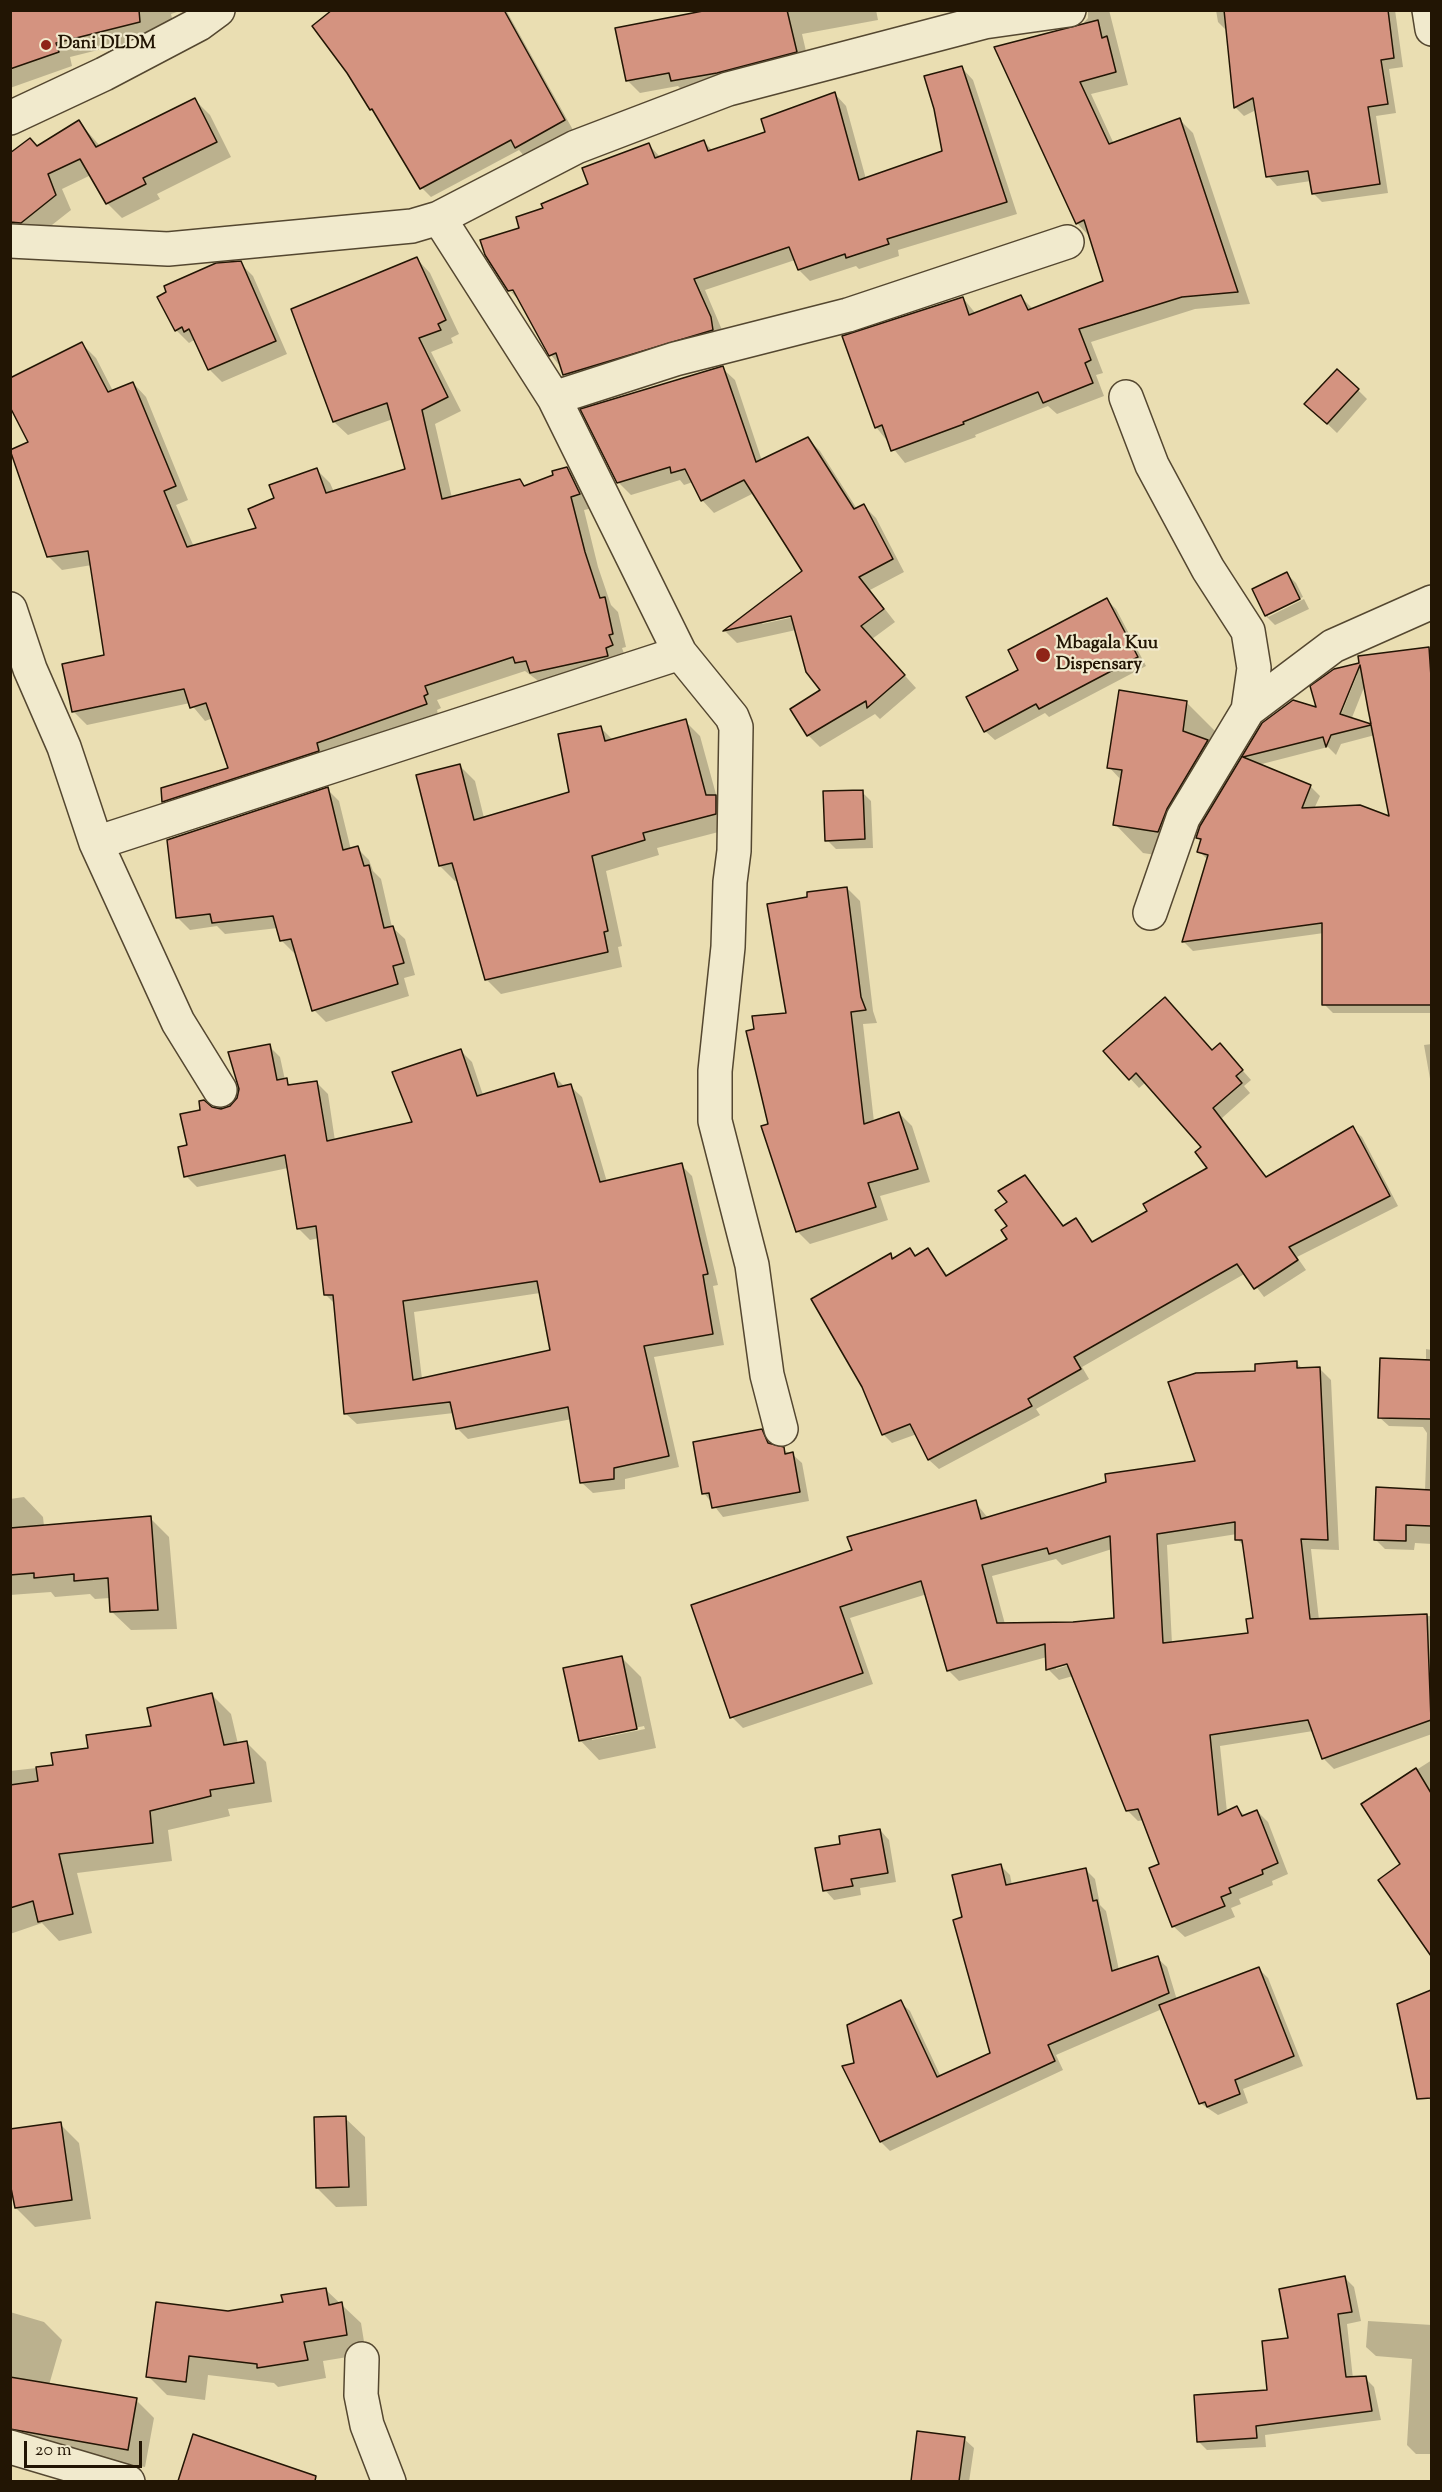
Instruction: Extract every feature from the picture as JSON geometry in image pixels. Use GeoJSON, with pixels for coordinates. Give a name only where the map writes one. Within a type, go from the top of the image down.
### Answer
{"type":"FeatureCollection","features":[{"type":"Feature","properties":{"kind":"street"},"geometry":{"type":"LineString","coordinates":[[10,118],[104,74],[199,24],[218,10]]}},
{"type":"Feature","properties":{"kind":"street"},"geometry":{"type":"LineString","coordinates":[[10,242],[168,249],[366,232],[439,219],[576,147],[729,89],[984,22],[1069,10]]}},
{"type":"Feature","properties":{"kind":"street"},"geometry":{"type":"LineString","coordinates":[[1430,10],[1431,29]]}},
{"type":"Feature","properties":{"kind":"street"},"geometry":{"type":"LineString","coordinates":[[439,219],[554,398],[681,653],[732,717],[736,727],[734,851],[730,882],[729,947],[715,1071],[715,1121],[752,1265],[767,1376],[781,1430]]}},
{"type":"Feature","properties":{"kind":"street"},"geometry":{"type":"LineString","coordinates":[[554,398],[675,359],[848,315],[1067,242]]}},
{"type":"Feature","properties":{"kind":"street"},"geometry":{"type":"LineString","coordinates":[[1126,397],[1152,465],[1208,569],[1248,631],[1254,668],[1248,711]]}},
{"type":"Feature","properties":{"kind":"street"},"geometry":{"type":"LineString","coordinates":[[1150,913],[1183,818],[1248,711],[1333,646],[1431,602]]}},
{"type":"Feature","properties":{"kind":"street"},"geometry":{"type":"LineString","coordinates":[[10,609],[30,669],[64,747],[96,843],[178,1022],[220,1090]]}},
{"type":"Feature","properties":{"kind":"street"},"geometry":{"type":"LineString","coordinates":[[96,843],[681,653]]}},
{"type":"Feature","properties":{"kind":"street"},"geometry":{"type":"LineString","coordinates":[[362,2359],[361,2395],[367,2425],[389,2481]]}},
{"type":"Feature","properties":{"kind":"street"},"geometry":{"type":"LineString","coordinates":[[10,2447],[128,2481]]}},
{"type":"Feature","properties":{"kind":"building"},"geometry":{"type":"Polygon","coordinates":[[[10,10],[139,10],[140,22],[56,43],[59,52],[10,69],[10,10]]]}},
{"type":"Feature","properties":{"kind":"building"},"geometry":{"type":"Polygon","coordinates":[[[332,10],[504,10],[565,120],[515,148],[511,140],[420,189],[372,109],[370,110],[347,73],[312,26],[332,10]]]}},
{"type":"Feature","properties":{"kind":"building"},"geometry":{"type":"Polygon","coordinates":[[[708,10],[787,10],[797,52],[717,73],[671,81],[669,73],[626,81],[615,28],[708,10]]]}},
{"type":"Feature","properties":{"kind":"building"},"geometry":{"type":"Polygon","coordinates":[[[1224,10],[1388,10],[1394,58],[1381,60],[1388,104],[1368,107],[1380,184],[1312,194],[1308,171],[1266,177],[1253,98],[1234,108],[1224,10]]]}},
{"type":"Feature","properties":{"kind":"building"},"geometry":{"type":"Polygon","coordinates":[[[1098,20],[1102,38],[1107,36],[1116,72],[1080,82],[1109,144],[1180,118],[1238,292],[1182,297],[1079,329],[1091,360],[1085,363],[1093,383],[1043,403],[1038,392],[963,422],[964,424],[891,451],[882,425],[875,428],[842,336],[963,297],[969,315],[1021,295],[1028,310],[1103,281],[1084,220],[1076,224],[994,47],[1098,20]]]}},
{"type":"Feature","properties":{"kind":"building"},"geometry":{"type":"Polygon","coordinates":[[[962,66],[1007,202],[887,239],[889,244],[846,258],[845,254],[798,270],[789,247],[694,279],[711,317],[713,330],[563,375],[556,353],[549,356],[513,290],[508,291],[485,255],[480,240],[519,228],[516,217],[543,208],[541,204],[588,184],[582,168],[649,143],[655,158],[704,140],[708,151],[765,132],[761,119],[835,92],[859,180],[942,151],[934,109],[924,76],[962,66]]]}},
{"type":"Feature","properties":{"kind":"building"},"geometry":{"type":"Polygon","coordinates":[[[195,98],[217,142],[143,178],[146,184],[106,204],[80,159],[48,174],[56,195],[21,223],[10,222],[10,153],[30,138],[37,146],[79,120],[96,147],[195,98]]]}},
{"type":"Feature","properties":{"kind":"building"},"geometry":{"type":"Polygon","coordinates":[[[417,257],[446,320],[438,324],[441,330],[419,338],[448,397],[422,410],[442,499],[520,479],[524,486],[553,475],[552,471],[567,467],[580,494],[571,497],[585,552],[600,598],[605,597],[613,634],[609,635],[613,645],[606,648],[608,656],[530,673],[526,661],[515,663],[513,657],[425,686],[428,694],[424,696],[427,704],[317,743],[319,751],[162,802],[161,788],[228,768],[206,703],[190,708],[184,689],[72,712],[62,664],[104,655],[88,551],[47,557],[10,450],[28,442],[10,407],[10,378],[82,342],[108,392],[133,382],[176,486],[164,491],[187,547],[256,528],[248,509],[274,498],[269,485],[317,468],[326,493],[405,469],[387,403],[333,422],[291,309],[417,257]]]}},
{"type":"Feature","properties":{"kind":"building"},"geometry":{"type":"Polygon","coordinates":[[[241,261],[276,341],[208,370],[189,329],[184,332],[182,327],[175,331],[157,297],[166,292],[164,286],[216,263],[241,261]]]}},
{"type":"Feature","properties":{"kind":"building"},"geometry":{"type":"Polygon","coordinates":[[[723,366],[756,462],[808,437],[854,509],[864,504],[893,559],[859,577],[884,609],[861,626],[905,675],[867,708],[866,701],[807,736],[790,709],[820,690],[806,672],[791,616],[723,631],[802,571],[744,480],[701,501],[685,469],[671,473],[670,467],[617,483],[580,409],[723,366]]]}},
{"type":"Feature","properties":{"kind":"building"},"geometry":{"type":"Polygon","coordinates":[[[1337,369],[1359,389],[1327,424],[1304,404],[1337,369]]]}},
{"type":"Feature","properties":{"kind":"building"},"geometry":{"type":"Polygon","coordinates":[[[1287,572],[1300,599],[1265,616],[1252,589],[1287,572]]]}},
{"type":"Feature","properties":{"kind":"building"},"geometry":{"type":"Polygon","coordinates":[[[1107,598],[1138,657],[1039,709],[1036,704],[984,732],[966,697],[1018,670],[1008,650],[1107,598]]]}},
{"type":"Feature","properties":{"kind":"building"},"geometry":{"type":"Polygon","coordinates":[[[1429,647],[1431,677],[1431,1005],[1322,1005],[1322,923],[1182,942],[1208,855],[1197,852],[1201,839],[1196,838],[1200,826],[1262,723],[1293,700],[1316,707],[1310,686],[1334,669],[1359,663],[1358,656],[1429,647]],[[1360,665],[1340,714],[1371,724],[1368,709],[1360,665]],[[1371,725],[1331,735],[1326,747],[1323,737],[1243,757],[1311,785],[1302,808],[1360,805],[1389,816],[1371,725]]]}},
{"type":"Feature","properties":{"kind":"building"},"geometry":{"type":"Polygon","coordinates":[[[1119,690],[1187,701],[1183,731],[1208,740],[1167,809],[1158,832],[1113,825],[1122,770],[1107,768],[1119,690]]]}},
{"type":"Feature","properties":{"kind":"building"},"geometry":{"type":"Polygon","coordinates":[[[686,719],[706,795],[716,795],[716,814],[643,833],[645,840],[592,856],[608,931],[604,932],[608,952],[485,980],[452,863],[439,866],[416,775],[460,764],[474,820],[569,792],[558,734],[601,726],[605,741],[686,719]]]}},
{"type":"Feature","properties":{"kind":"building"},"geometry":{"type":"Polygon","coordinates":[[[328,787],[343,850],[358,846],[364,866],[369,865],[384,928],[393,926],[404,963],[393,966],[398,984],[312,1011],[291,939],[280,941],[273,916],[212,923],[210,914],[176,918],[167,840],[328,787]]]}},
{"type":"Feature","properties":{"kind":"building"},"geometry":{"type":"Polygon","coordinates":[[[863,790],[865,839],[825,841],[823,791],[863,790]]]}},
{"type":"Feature","properties":{"kind":"building"},"geometry":{"type":"Polygon","coordinates":[[[847,887],[861,997],[866,1010],[851,1012],[864,1124],[899,1112],[918,1169],[868,1183],[876,1207],[796,1232],[761,1126],[768,1124],[746,1031],[754,1029],[752,1016],[786,1013],[767,904],[807,897],[807,892],[847,887]]]}},
{"type":"Feature","properties":{"kind":"building"},"geometry":{"type":"Polygon","coordinates":[[[1165,997],[1212,1050],[1220,1043],[1243,1070],[1236,1076],[1242,1083],[1213,1108],[1266,1177],[1353,1126],[1390,1196],[1289,1247],[1298,1260],[1254,1289],[1237,1264],[1074,1357],[1081,1369],[1028,1399],[1032,1406],[928,1460],[910,1424],[882,1435],[862,1387],[811,1299],[891,1253],[892,1259],[910,1248],[915,1256],[928,1248],[946,1276],[1007,1239],[1001,1230],[1007,1226],[995,1210],[1007,1202],[998,1191],[1025,1175],[1063,1226],[1076,1218],[1092,1242],[1147,1211],[1143,1204],[1207,1168],[1195,1152],[1201,1147],[1136,1073],[1129,1080],[1103,1051],[1165,997]]]}},
{"type":"Feature","properties":{"kind":"building"},"geometry":{"type":"Polygon","coordinates":[[[270,1044],[277,1080],[287,1078],[288,1085],[317,1081],[327,1141],[412,1122],[392,1072],[461,1049],[477,1096],[554,1073],[558,1087],[571,1084],[600,1182],[682,1163],[708,1274],[703,1275],[713,1334],[644,1346],[669,1456],[614,1468],[614,1479],[580,1483],[568,1407],[456,1429],[450,1402],[344,1414],[333,1295],[324,1295],[316,1226],[297,1229],[285,1155],[184,1177],[178,1147],[187,1145],[180,1114],[200,1110],[199,1101],[204,1100],[212,1107],[221,1109],[230,1106],[237,1098],[239,1089],[228,1052],[270,1044]],[[537,1281],[403,1301],[413,1380],[550,1350],[537,1281]]]}},
{"type":"Feature","properties":{"kind":"building"},"geometry":{"type":"Polygon","coordinates":[[[1380,1358],[1431,1360],[1431,1419],[1378,1418],[1380,1358]]]}},
{"type":"Feature","properties":{"kind":"building"},"geometry":{"type":"Polygon","coordinates":[[[1297,1361],[1297,1368],[1320,1367],[1328,1540],[1301,1539],[1310,1619],[1427,1614],[1431,1720],[1322,1759],[1308,1720],[1210,1735],[1218,1815],[1237,1806],[1242,1816],[1257,1810],[1278,1863],[1262,1870],[1263,1874],[1229,1888],[1231,1893],[1221,1897],[1225,1906],[1172,1927],[1149,1868],[1159,1864],[1138,1809],[1126,1811],[1067,1664],[1046,1670],[1045,1644],[947,1671],[921,1581],[840,1607],[863,1673],[730,1718],[691,1605],[852,1550],[847,1537],[976,1500],[981,1519],[1106,1482],[1105,1474],[1195,1461],[1168,1382],[1196,1373],[1255,1371],[1255,1364],[1297,1361]],[[1235,1522],[1157,1534],[1163,1643],[1248,1633],[1246,1619],[1253,1618],[1242,1540],[1235,1540],[1235,1522]],[[1110,1536],[1049,1554],[1047,1548],[982,1565],[997,1623],[1073,1622],[1114,1618],[1110,1536]]]}},
{"type":"Feature","properties":{"kind":"building"},"geometry":{"type":"Polygon","coordinates":[[[762,1429],[768,1443],[784,1447],[785,1454],[793,1452],[800,1492],[712,1508],[709,1493],[702,1494],[693,1442],[762,1429]]]}},
{"type":"Feature","properties":{"kind":"building"},"geometry":{"type":"Polygon","coordinates":[[[1376,1487],[1431,1490],[1431,1526],[1406,1525],[1406,1541],[1374,1540],[1376,1487]]]}},
{"type":"Feature","properties":{"kind":"building"},"geometry":{"type":"Polygon","coordinates":[[[151,1516],[158,1610],[110,1612],[108,1578],[74,1581],[74,1574],[34,1578],[34,1573],[10,1575],[10,1528],[151,1516]]]}},
{"type":"Feature","properties":{"kind":"building"},"geometry":{"type":"Polygon","coordinates":[[[622,1656],[637,1729],[579,1741],[563,1668],[622,1656]]]}},
{"type":"Feature","properties":{"kind":"building"},"geometry":{"type":"Polygon","coordinates":[[[212,1693],[224,1745],[247,1741],[254,1783],[210,1790],[211,1796],[150,1811],[153,1843],[59,1854],[73,1914],[38,1922],[33,1901],[10,1908],[10,1785],[38,1781],[36,1767],[53,1765],[51,1753],[88,1748],[86,1735],[151,1726],[147,1708],[212,1693]]]}},
{"type":"Feature","properties":{"kind":"building"},"geometry":{"type":"Polygon","coordinates":[[[1416,1768],[1431,1793],[1431,1956],[1378,1880],[1400,1864],[1361,1804],[1416,1768]]]}},
{"type":"Feature","properties":{"kind":"building"},"geometry":{"type":"Polygon","coordinates":[[[880,1829],[888,1873],[851,1879],[853,1886],[823,1891],[815,1848],[840,1844],[839,1836],[880,1829]]]}},
{"type":"Feature","properties":{"kind":"building"},"geometry":{"type":"Polygon","coordinates":[[[1001,1864],[1006,1885],[1086,1868],[1093,1901],[1097,1900],[1112,1971],[1158,1956],[1169,1993],[1048,2045],[1055,2061],[880,2142],[842,2066],[854,2063],[847,2025],[901,2000],[937,2077],[990,2053],[953,1920],[962,1917],[952,1875],[1001,1864]]]}},
{"type":"Feature","properties":{"kind":"building"},"geometry":{"type":"Polygon","coordinates":[[[1259,1967],[1294,2056],[1235,2080],[1240,2094],[1207,2107],[1205,2102],[1199,2104],[1159,2005],[1259,1967]]]}},
{"type":"Feature","properties":{"kind":"building"},"geometry":{"type":"Polygon","coordinates":[[[1431,1990],[1431,2098],[1417,2099],[1397,2004],[1431,1990]]]}},
{"type":"Feature","properties":{"kind":"building"},"geometry":{"type":"Polygon","coordinates":[[[346,2116],[349,2187],[316,2188],[314,2117],[346,2116]]]}},
{"type":"Feature","properties":{"kind":"building"},"geometry":{"type":"Polygon","coordinates":[[[61,2122],[72,2200],[15,2208],[10,2183],[10,2129],[61,2122]]]}},
{"type":"Feature","properties":{"kind":"building"},"geometry":{"type":"Polygon","coordinates":[[[1345,2276],[1352,2312],[1338,2314],[1346,2377],[1366,2376],[1372,2411],[1256,2426],[1257,2438],[1197,2442],[1194,2395],[1267,2390],[1262,2341],[1288,2338],[1279,2289],[1345,2276]]]}},
{"type":"Feature","properties":{"kind":"building"},"geometry":{"type":"Polygon","coordinates":[[[326,2288],[329,2305],[342,2302],[347,2335],[304,2342],[308,2360],[257,2368],[257,2364],[189,2356],[186,2382],[146,2377],[156,2302],[228,2311],[283,2302],[281,2295],[326,2288]]]}},
{"type":"Feature","properties":{"kind":"building"},"geometry":{"type":"Polygon","coordinates":[[[10,2377],[137,2398],[128,2450],[10,2429],[10,2377]]]}},
{"type":"Feature","properties":{"kind":"building"},"geometry":{"type":"Polygon","coordinates":[[[917,2431],[965,2437],[959,2481],[911,2481],[917,2431]]]}},
{"type":"Feature","properties":{"kind":"building"},"geometry":{"type":"Polygon","coordinates":[[[193,2434],[316,2476],[315,2481],[178,2481],[193,2434]]]}},
{"type":"Feature","properties":{"kind":"place","name":"Dani DLDM"},"geometry":{"type":"Point","coordinates":[46,45]}},
{"type":"Feature","properties":{"kind":"place","name":"Mbagala Kuu Dispensary"},"geometry":{"type":"Point","coordinates":[1043,655]}}]}
